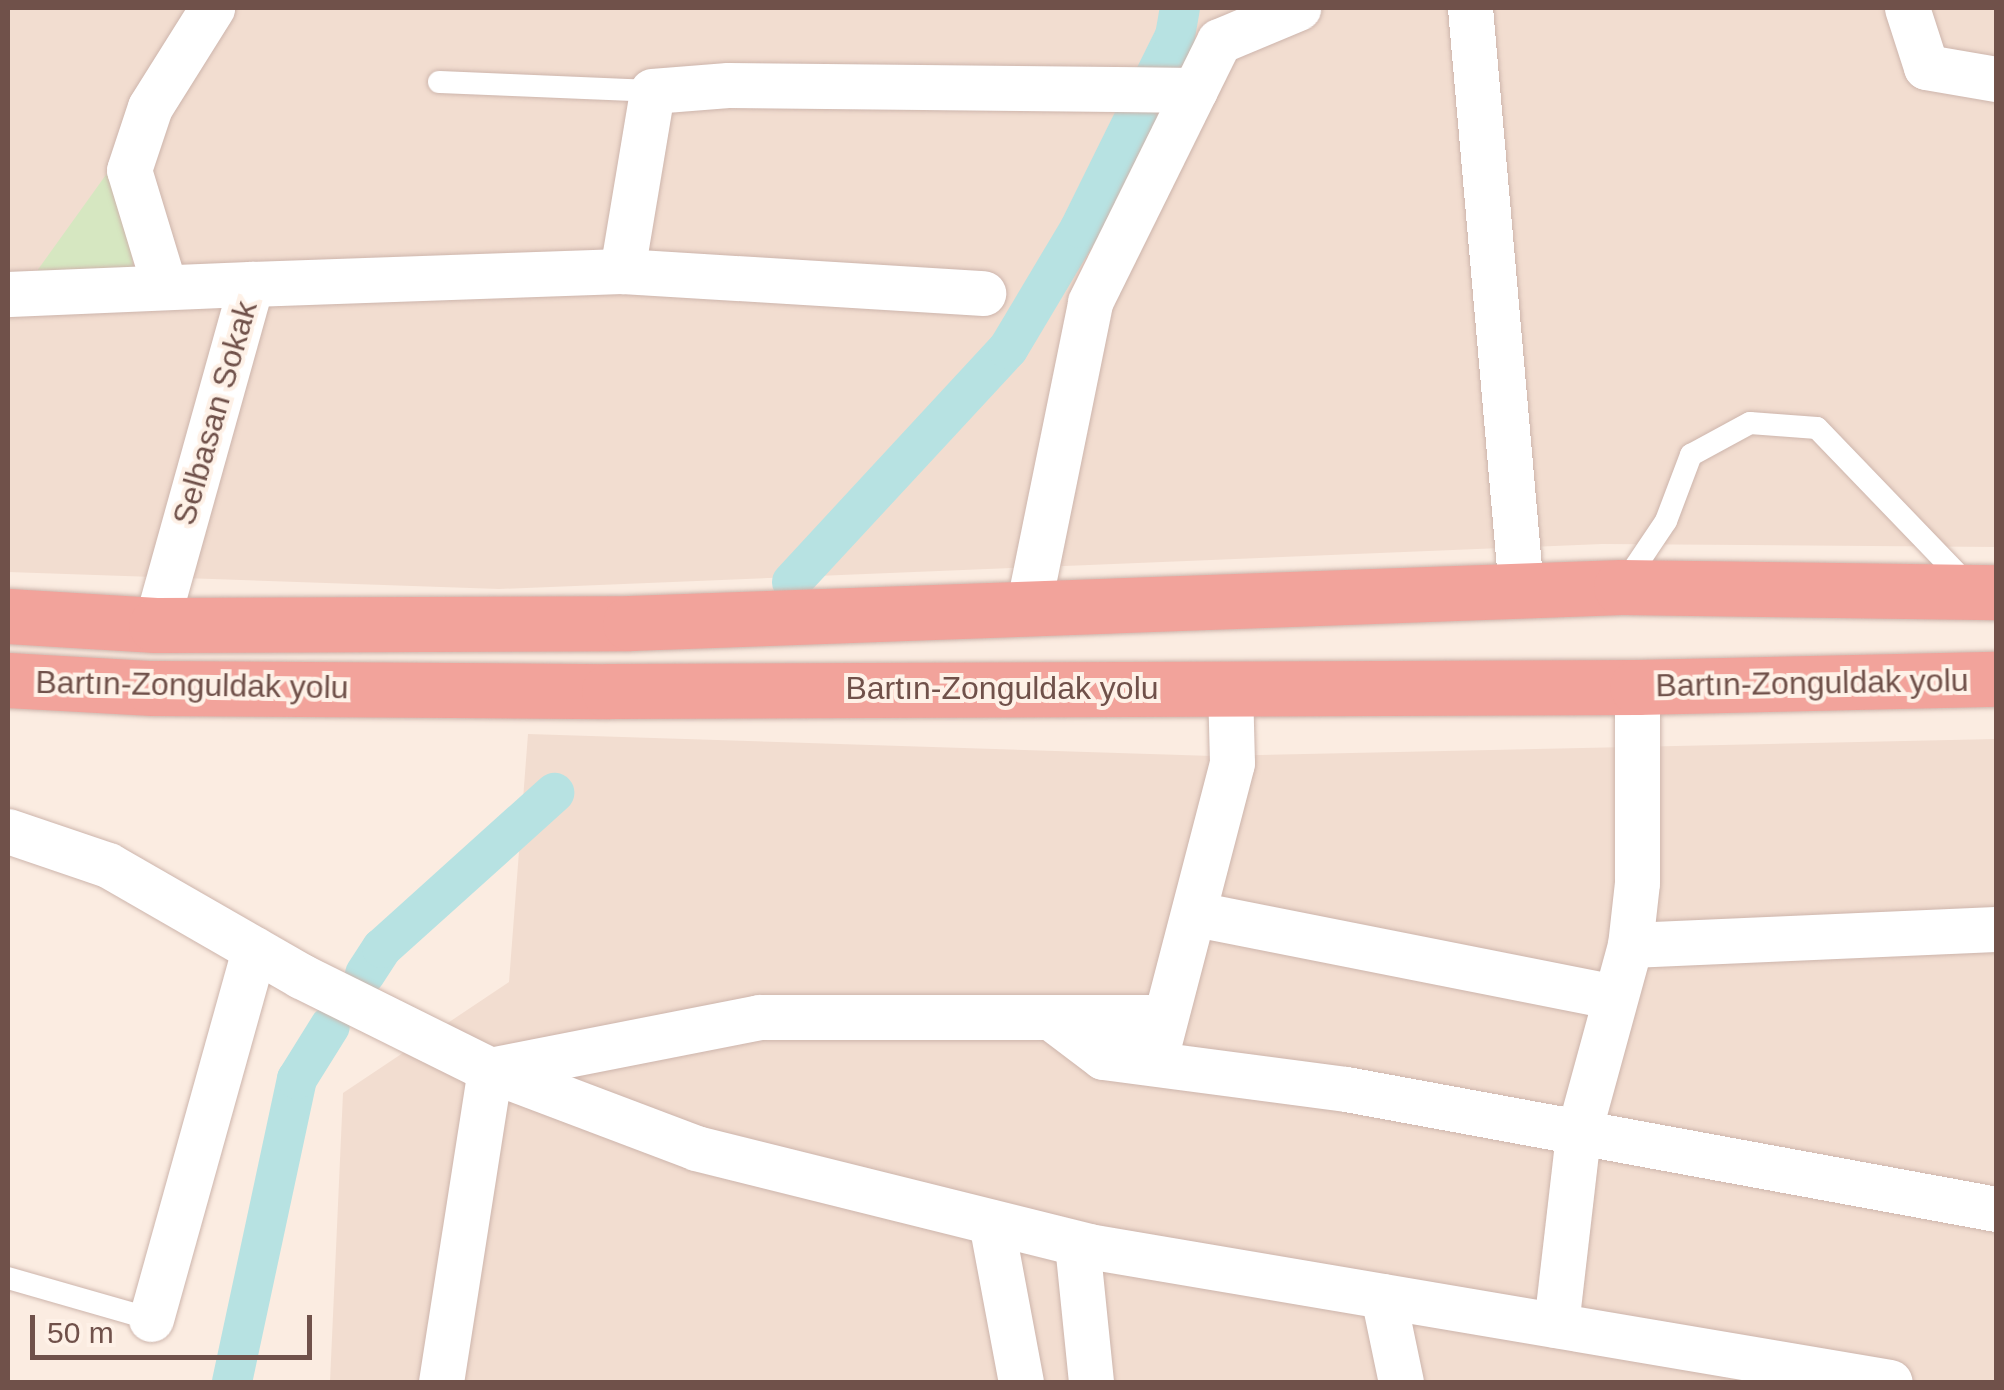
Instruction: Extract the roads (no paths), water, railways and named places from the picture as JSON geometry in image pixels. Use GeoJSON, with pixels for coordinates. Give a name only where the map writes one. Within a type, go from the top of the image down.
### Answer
{"type":"FeatureCollection","features":[{"type":"Feature","properties":{"kind":"highway"},"geometry":{"type":"LineString","coordinates":[[1028,608],[1621,587],[1986,592]]}},
{"type":"Feature","properties":{"kind":"highway","name":"Bartın-Zonguldak yolu"},"geometry":{"type":"LineString","coordinates":[[8,616],[156,625],[630,624],[1028,608]]}},
{"type":"Feature","properties":{"kind":"highway","name":"Bartın-Zonguldak yolu"},"geometry":{"type":"LineString","coordinates":[[8,680],[153,688],[1230,689],[1637,687],[1996,679]]}},
{"type":"Feature","properties":{"kind":"street"},"geometry":{"type":"LineString","coordinates":[[164,285],[129,170],[150,107],[212,8]]}},
{"type":"Feature","properties":{"kind":"street"},"geometry":{"type":"LineString","coordinates":[[1028,608],[1090,302],[1219,41],[1298,8]]}},
{"type":"Feature","properties":{"kind":"street"},"geometry":{"type":"LineString","coordinates":[[1470,8],[1519,567]]}},
{"type":"Feature","properties":{"kind":"street"},"geometry":{"type":"LineString","coordinates":[[1907,8],[1926,66],[1996,78]]}},
{"type":"Feature","properties":{"kind":"street"},"geometry":{"type":"LineString","coordinates":[[622,271],[652,90],[1193,90]]}},
{"type":"Feature","properties":{"kind":"street"},"geometry":{"type":"LineString","coordinates":[[251,284],[622,271],[983,293]]}},
{"type":"Feature","properties":{"kind":"street","name":"Selbasan Sokak"},"geometry":{"type":"LineString","coordinates":[[8,294],[251,284],[156,625]]}},
{"type":"Feature","properties":{"kind":"street"},"geometry":{"type":"LineString","coordinates":[[1556,1325],[1578,1136],[1612,996],[1630,945],[1637,883],[1637,687]]}},
{"type":"Feature","properties":{"kind":"street"},"geometry":{"type":"LineString","coordinates":[[1157,1064],[1161,1017],[1196,914],[1232,763],[1230,689]]}},
{"type":"Feature","properties":{"kind":"street"},"geometry":{"type":"LineString","coordinates":[[8,832],[108,865],[254,949],[490,1070],[696,1148],[1078,1244],[1556,1325],[1692,1365],[1890,1382]]}},
{"type":"Feature","properties":{"kind":"street"},"geometry":{"type":"LineString","coordinates":[[1196,914],[1612,996]]}},
{"type":"Feature","properties":{"kind":"street"},"geometry":{"type":"LineString","coordinates":[[1630,945],[1996,929]]}},
{"type":"Feature","properties":{"kind":"street"},"geometry":{"type":"LineString","coordinates":[[150,1320],[254,949]]}},
{"type":"Feature","properties":{"kind":"street"},"geometry":{"type":"LineString","coordinates":[[490,1070],[760,1017],[1161,1017]]}},
{"type":"Feature","properties":{"kind":"street"},"geometry":{"type":"LineString","coordinates":[[1054,1019],[1103,1057],[1346,1090],[1578,1136],[1996,1210]]}},
{"type":"Feature","properties":{"kind":"street"},"geometry":{"type":"LineString","coordinates":[[441,1382],[490,1070]]}},
{"type":"Feature","properties":{"kind":"street"},"geometry":{"type":"LineString","coordinates":[[991,1222],[1021,1382]]}},
{"type":"Feature","properties":{"kind":"street"},"geometry":{"type":"LineString","coordinates":[[1078,1244],[1091,1382]]}},
{"type":"Feature","properties":{"kind":"street"},"geometry":{"type":"LineString","coordinates":[[1383,1296],[1400,1382]]}},
{"type":"Feature","properties":{"kind":"lane"},"geometry":{"type":"LineString","coordinates":[[438,82],[652,90]]}},
{"type":"Feature","properties":{"kind":"lane"},"geometry":{"type":"LineString","coordinates":[[1621,587],[1666,520],[1691,455],[1750,423],[1817,428],[1986,592]]}},
{"type":"Feature","properties":{"kind":"lane"},"geometry":{"type":"LineString","coordinates":[[8,1278],[150,1320]]}},
{"type":"Feature","properties":{"kind":"waterway"},"geometry":{"type":"LineString","coordinates":[[792,582],[1008,349],[1080,228],[1175,36],[1180,8]]}},
{"type":"Feature","properties":{"kind":"waterway"},"geometry":{"type":"LineString","coordinates":[[365,974],[382,948],[554,793]]}},
{"type":"Feature","properties":{"kind":"waterway"},"geometry":{"type":"LineString","coordinates":[[232,1382],[297,1079],[330,1026]]}}]}
